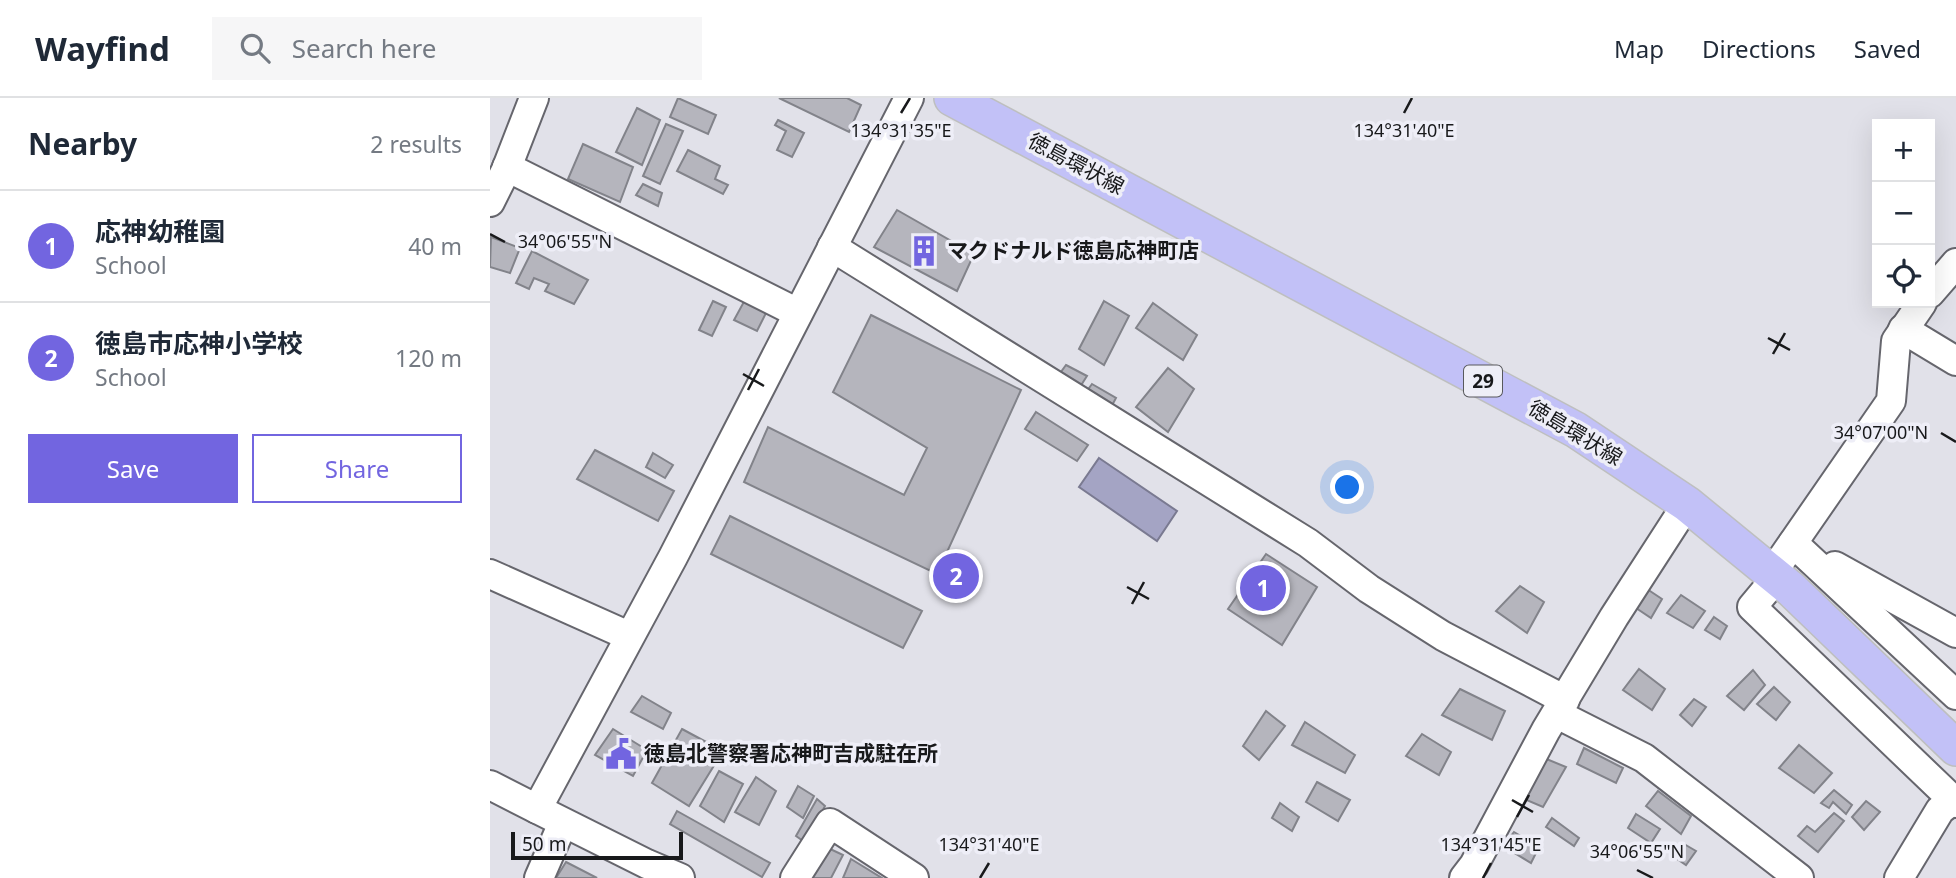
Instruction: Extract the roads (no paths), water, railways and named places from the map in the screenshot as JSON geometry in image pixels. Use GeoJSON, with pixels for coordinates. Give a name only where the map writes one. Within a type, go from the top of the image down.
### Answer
{"type":"FeatureCollection","features":[{"type":"Feature","properties":{"kind":"main road","name":"徳島環状線"},"geometry":{"type":"LineString","coordinates":[[952,98],[1576,430],[1687,504],[1775,575],[1956,748]]}},
{"type":"Feature","properties":{"kind":"street"},"geometry":{"type":"LineString","coordinates":[[490,202],[501,168],[534,98]]}},
{"type":"Feature","properties":{"kind":"street"},"geometry":{"type":"LineString","coordinates":[[537,809],[673,557],[909,98]]}},
{"type":"Feature","properties":{"kind":"street"},"geometry":{"type":"LineString","coordinates":[[501,168],[798,313]]}},
{"type":"Feature","properties":{"kind":"street"},"geometry":{"type":"LineString","coordinates":[[832,247],[1308,543],[1369,589],[1644,758],[1798,878]]}},
{"type":"Feature","properties":{"kind":"street"},"geometry":{"type":"LineString","coordinates":[[1935,287],[1956,263]]}},
{"type":"Feature","properties":{"kind":"street"},"geometry":{"type":"LineString","coordinates":[[1899,878],[1940,810],[1954,801],[1752,607],[1891,401],[1896,341],[1918,308]]}},
{"type":"Feature","properties":{"kind":"street"},"geometry":{"type":"LineString","coordinates":[[1903,329],[1956,361]]}},
{"type":"Feature","properties":{"kind":"street"},"geometry":{"type":"LineString","coordinates":[[1464,878],[1474,865],[1546,730],[1614,617],[1687,504]]}},
{"type":"Feature","properties":{"kind":"street"},"geometry":{"type":"LineString","coordinates":[[1793,543],[1956,634]]}},
{"type":"Feature","properties":{"kind":"street"},"geometry":{"type":"LineString","coordinates":[[1793,543],[1956,695]]}},
{"type":"Feature","properties":{"kind":"street"},"geometry":{"type":"LineString","coordinates":[[490,574],[629,636]]}},
{"type":"Feature","properties":{"kind":"street"},"geometry":{"type":"LineString","coordinates":[[490,785],[680,878]]}},
{"type":"Feature","properties":{"kind":"street"},"geometry":{"type":"LineString","coordinates":[[539,878],[563,823]]}},
{"type":"Feature","properties":{"kind":"street"},"geometry":{"type":"LineString","coordinates":[[795,878],[830,823],[914,878]]}},
{"type":"Feature","properties":{"kind":"water"},"geometry":{"type":"Polygon","coordinates":[[[1099,458],[1177,511],[1157,541],[1079,487],[1099,458]]]}},
{"type":"Feature","properties":{"kind":"place","name":"マクドナルド徳島応神町店"},"geometry":{"type":"Point","coordinates":[924,251]}},
{"type":"Feature","properties":{"kind":"place","name":"徳島市応神小学校"},"geometry":{"type":"Point","coordinates":[956,576]}},
{"type":"Feature","properties":{"kind":"place","name":"応神幼稚園"},"geometry":{"type":"Point","coordinates":[1263,588]}},
{"type":"Feature","properties":{"kind":"place","name":"徳島北警察署応神町吉成駐在所"},"geometry":{"type":"Point","coordinates":[621,754]}}]}
